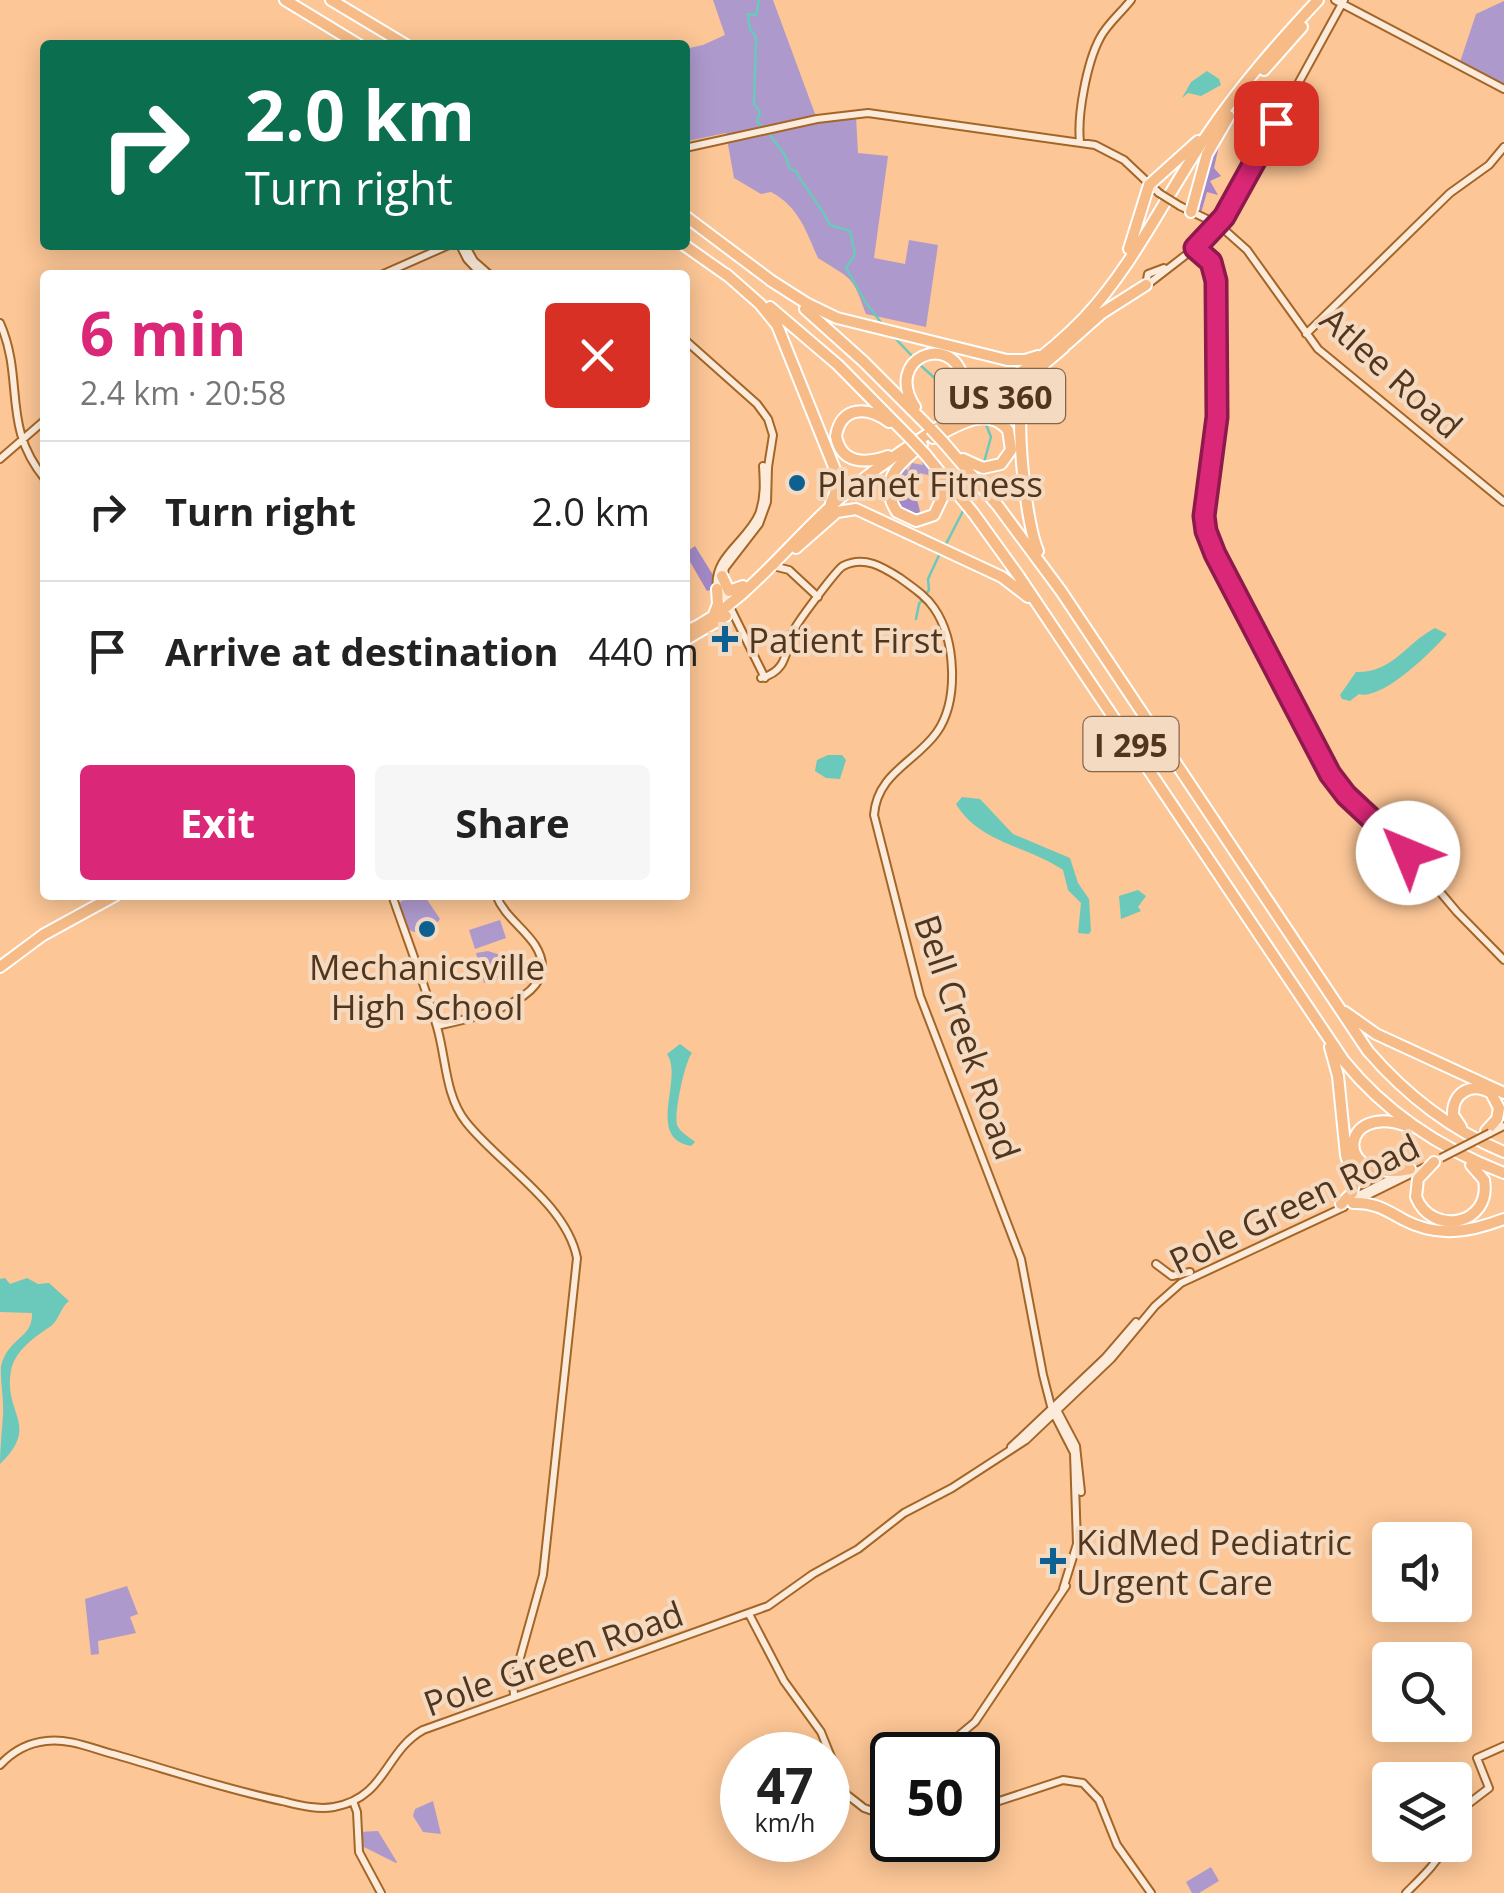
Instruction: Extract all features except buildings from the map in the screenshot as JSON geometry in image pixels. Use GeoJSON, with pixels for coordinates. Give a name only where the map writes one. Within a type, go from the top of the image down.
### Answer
{"type":"FeatureCollection","features":[{"type":"Feature","properties":{"kind":"highway"},"geometry":{"type":"LineString","coordinates":[[285,0],[350,40]]}},
{"type":"Feature","properties":{"kind":"highway"},"geometry":{"type":"LineString","coordinates":[[332,0],[398,40]]}},
{"type":"Feature","properties":{"kind":"highway","name":"US 360"},"geometry":{"type":"LineString","coordinates":[[1064,343],[1104,295],[1228,111],[1318,0]]}},
{"type":"Feature","properties":{"kind":"highway","name":"US 360"},"geometry":{"type":"LineString","coordinates":[[729,612],[757,577],[862,480],[1064,343],[1118,287],[1228,111],[1265,69],[1336,1]]}},
{"type":"Feature","properties":{"kind":"highway"},"geometry":{"type":"LineString","coordinates":[[1104,295],[1126,259],[1149,185],[1228,111]]}},
{"type":"Feature","properties":{"kind":"highway"},"geometry":{"type":"LineString","coordinates":[[1186,209],[1228,111]]}},
{"type":"Feature","properties":{"kind":"highway","name":"I 295"},"geometry":{"type":"LineString","coordinates":[[690,220],[770,280],[842,342],[925,438],[1326,1036],[1363,1083],[1418,1130],[1454,1152],[1504,1173]]}},
{"type":"Feature","properties":{"kind":"highway","name":"I 295"},"geometry":{"type":"LineString","coordinates":[[690,249],[811,341],[925,438],[975,471],[985,490],[1062,590],[1361,1042],[1425,1106],[1504,1152]]}},
{"type":"Feature","properties":{"kind":"highway"},"geometry":{"type":"LineString","coordinates":[[726,274],[774,321],[836,472],[838,486],[832,501],[802,533]]}},
{"type":"Feature","properties":{"kind":"highway"},"geometry":{"type":"LineString","coordinates":[[1062,590],[1030,532],[1020,405],[1029,380],[1064,343],[1150,279]]}},
{"type":"Feature","properties":{"kind":"highway"},"geometry":{"type":"LineString","coordinates":[[770,280],[825,313],[1020,361],[1040,354],[1082,320]]}},
{"type":"Feature","properties":{"kind":"highway"},"geometry":{"type":"LineString","coordinates":[[925,438],[906,389],[910,366],[927,354],[940,354],[953,360],[962,373],[965,388],[956,411],[925,438],[899,464],[890,482],[892,504],[908,520],[931,518],[942,503],[942,486],[925,438]]}},
{"type":"Feature","properties":{"kind":"highway"},"geometry":{"type":"LineString","coordinates":[[925,438],[862,410],[845,416],[836,436],[844,454],[862,462],[888,456],[972,419],[998,420],[1008,430],[1012,446],[1006,460],[993,468],[975,471]]}},
{"type":"Feature","properties":{"kind":"highway","name":"US 360"},"geometry":{"type":"LineString","coordinates":[[690,637],[729,612],[784,565],[796,548],[860,488],[925,438]]}},
{"type":"Feature","properties":{"kind":"highway"},"geometry":{"type":"LineString","coordinates":[[796,548],[837,512],[852,508],[865,511],[1017,587],[1057,633]]}},
{"type":"Feature","properties":{"kind":"highway"},"geometry":{"type":"LineString","coordinates":[[722,576],[726,588],[733,592],[757,577]]}},
{"type":"Feature","properties":{"kind":"highway"},"geometry":{"type":"LineString","coordinates":[[713,621],[718,589]]}},
{"type":"Feature","properties":{"kind":"highway","name":"US 360"},"geometry":{"type":"LineString","coordinates":[[690,630],[713,621]]}},
{"type":"Feature","properties":{"kind":"highway"},"geometry":{"type":"LineString","coordinates":[[0,963],[32,935],[95,900]]}},
{"type":"Feature","properties":{"kind":"highway"},"geometry":{"type":"LineString","coordinates":[[0,963],[107,900]]}},
{"type":"Feature","properties":{"kind":"highway"},"geometry":{"type":"LineString","coordinates":[[1336,1003],[1372,1032],[1504,1093]]}},
{"type":"Feature","properties":{"kind":"highway"},"geometry":{"type":"LineString","coordinates":[[1326,1036],[1338,1071],[1346,1155],[1354,1183],[1347,1203],[1374,1204],[1417,1226],[1444,1232],[1468,1231],[1504,1220]]}},
{"type":"Feature","properties":{"kind":"highway"},"geometry":{"type":"LineString","coordinates":[[1469,1135],[1455,1122],[1452,1107],[1458,1095],[1471,1088],[1488,1091],[1499,1105],[1488,1132]]}},
{"type":"Feature","properties":{"kind":"highway"},"geometry":{"type":"LineString","coordinates":[[1410,1169],[1369,1169],[1358,1158],[1355,1140],[1364,1125],[1378,1119],[1418,1130]]}},
{"type":"Feature","properties":{"kind":"highway"},"geometry":{"type":"LineString","coordinates":[[1437,1159],[1417,1182],[1416,1200],[1434,1219],[1447,1223],[1462,1221],[1479,1208],[1485,1186],[1477,1170],[1454,1152]]}},
{"type":"Feature","properties":{"kind":"main road"},"geometry":{"type":"LineString","coordinates":[[1080,142],[1089,65],[1101,36],[1131,0]]}},
{"type":"Feature","properties":{"kind":"main road"},"geometry":{"type":"LineString","coordinates":[[1150,279],[1195,248],[1219,224],[1333,21],[1336,1],[1504,90]]}},
{"type":"Feature","properties":{"kind":"main road"},"geometry":{"type":"LineString","coordinates":[[690,147],[842,115],[878,113],[1080,142],[1118,155],[1159,194],[1219,224]]}},
{"type":"Feature","properties":{"kind":"main road"},"geometry":{"type":"LineString","coordinates":[[1306,334],[1450,193],[1489,165],[1504,148]]}},
{"type":"Feature","properties":{"kind":"main road","name":"Atlee Road"},"geometry":{"type":"LineString","coordinates":[[1219,224],[1250,253],[1322,353],[1504,502]]}},
{"type":"Feature","properties":{"kind":"main road"},"geometry":{"type":"LineString","coordinates":[[1195,248],[1211,262],[1216,281],[1217,417],[1204,516],[1211,546],[1334,780],[1393,836],[1451,906],[1504,960]]}},
{"type":"Feature","properties":{"kind":"main road"},"geometry":{"type":"LineString","coordinates":[[392,270],[438,250]]}},
{"type":"Feature","properties":{"kind":"main road"},"geometry":{"type":"LineString","coordinates":[[466,250],[485,270]]}},
{"type":"Feature","properties":{"kind":"main road"},"geometry":{"type":"LineString","coordinates":[[0,323],[12,356],[16,426],[40,471]]}},
{"type":"Feature","properties":{"kind":"main road"},"geometry":{"type":"LineString","coordinates":[[690,347],[757,404],[772,430],[765,511],[722,576],[729,612]]}},
{"type":"Feature","properties":{"kind":"main road"},"geometry":{"type":"LineString","coordinates":[[690,348],[755,408],[768,431],[760,512],[719,568],[718,589],[762,675]]}},
{"type":"Feature","properties":{"kind":"main road"},"geometry":{"type":"LineString","coordinates":[[0,459],[40,425]]}},
{"type":"Feature","properties":{"kind":"main road"},"geometry":{"type":"LineString","coordinates":[[16,426],[23,431],[35,430]]}},
{"type":"Feature","properties":{"kind":"main road","name":"Bell Creek Road"},"geometry":{"type":"LineString","coordinates":[[808,587],[820,588],[843,566],[868,562],[886,569],[930,603],[948,642],[948,711],[932,738],[902,762],[884,785],[875,806],[875,819],[924,1010],[1022,1260],[1039,1354],[1076,1466],[1078,1534],[1064,1589]]}},
{"type":"Feature","properties":{"kind":"main road"},"geometry":{"type":"LineString","coordinates":[[784,565],[818,597]]}},
{"type":"Feature","properties":{"kind":"main road"},"geometry":{"type":"LineString","coordinates":[[762,675],[784,663],[793,631],[830,581]]}},
{"type":"Feature","properties":{"kind":"main road"},"geometry":{"type":"LineString","coordinates":[[762,675],[778,664],[792,628],[818,597]]}},
{"type":"Feature","properties":{"kind":"main road"},"geometry":{"type":"LineString","coordinates":[[394,900],[437,1026],[451,1091],[460,1113],[552,1212],[572,1240],[577,1271],[542,1575],[514,1695]]}},
{"type":"Feature","properties":{"kind":"main road"},"geometry":{"type":"LineString","coordinates":[[437,1026],[486,1014],[526,994],[539,982],[543,967],[538,952],[499,900]]}},
{"type":"Feature","properties":{"kind":"main road","name":"Pole Green Road"},"geometry":{"type":"LineString","coordinates":[[1002,1455],[1111,1359],[1172,1290],[1199,1272],[1504,1124]]}},
{"type":"Feature","properties":{"kind":"main road","name":"Pole Green Road"},"geometry":{"type":"LineString","coordinates":[[1347,1203],[1437,1159]]}},
{"type":"Feature","properties":{"kind":"main road","name":"Pole Green Road"},"geometry":{"type":"LineString","coordinates":[[353,1801],[379,1782],[402,1746],[417,1733],[514,1695],[749,1614],[780,1599],[900,1516],[1026,1440],[1160,1294],[1190,1272],[1274,1236]]}},
{"type":"Feature","properties":{"kind":"main road"},"geometry":{"type":"LineString","coordinates":[[1156,1264],[1172,1276],[1190,1272]]}},
{"type":"Feature","properties":{"kind":"main road","name":"Bell Creek Road"},"geometry":{"type":"LineString","coordinates":[[963,1732],[975,1722],[1075,1569],[1081,1544],[1081,1473],[1074,1438],[1055,1411]]}},
{"type":"Feature","properties":{"kind":"main road"},"geometry":{"type":"LineString","coordinates":[[1026,1440],[1052,1422],[1065,1431]]}},
{"type":"Feature","properties":{"kind":"main road"},"geometry":{"type":"LineString","coordinates":[[749,1614],[784,1681],[821,1732],[846,1794],[870,1810]]}},
{"type":"Feature","properties":{"kind":"main road"},"geometry":{"type":"LineString","coordinates":[[0,1766],[24,1746],[62,1741],[232,1790],[304,1806],[325,1808],[353,1801],[360,1852],[381,1893]]}},
{"type":"Feature","properties":{"kind":"main road"},"geometry":{"type":"LineString","coordinates":[[1472,1801],[1488,1788],[1477,1758],[1504,1746]]}},
{"type":"Feature","properties":{"kind":"main road"},"geometry":{"type":"LineString","coordinates":[[1000,1801],[1063,1780],[1083,1783],[1099,1800],[1116,1842],[1151,1893]]}},
{"type":"Feature","properties":{"kind":"main road"},"geometry":{"type":"LineString","coordinates":[[1406,1893],[1436,1862]]}},
{"type":"Feature","properties":{"kind":"shaded area"},"geometry":{"type":"Polygon","coordinates":[[[713,0],[773,0],[818,122],[856,117],[858,153],[888,156],[874,258],[905,264],[909,240],[938,245],[926,327],[866,314],[854,285],[818,258],[800,220],[788,205],[771,192],[761,194],[734,178],[726,133],[690,141],[690,48],[725,35],[713,0]]]}},
{"type":"Feature","properties":{"kind":"shaded area"},"geometry":{"type":"Polygon","coordinates":[[[1504,1],[1504,87],[1459,65],[1476,14],[1504,1]]]}},
{"type":"Feature","properties":{"kind":"shaded area"},"geometry":{"type":"Polygon","coordinates":[[[1220,141],[1214,168],[1221,176],[1210,181],[1218,195],[1207,192],[1201,213],[1198,196],[1202,177],[1220,141]]]}},
{"type":"Feature","properties":{"kind":"shaded area"},"geometry":{"type":"Polygon","coordinates":[[[921,459],[934,476],[940,498],[930,512],[935,494],[928,475],[920,473],[912,481],[916,496],[904,484],[894,481],[904,466],[908,471],[912,463],[923,465],[921,459]]]}},
{"type":"Feature","properties":{"kind":"shaded area"},"geometry":{"type":"Polygon","coordinates":[[[894,481],[914,494],[921,519],[905,516],[894,501],[894,481]]]}},
{"type":"Feature","properties":{"kind":"shaded area"},"geometry":{"type":"Polygon","coordinates":[[[695,546],[713,575],[713,589],[707,591],[690,562],[690,550],[695,546]]]}},
{"type":"Feature","properties":{"kind":"shaded area"},"geometry":{"type":"Polygon","coordinates":[[[427,900],[440,919],[414,932],[407,929],[399,907],[401,901],[427,900]]]}},
{"type":"Feature","properties":{"kind":"shaded area"},"geometry":{"type":"Polygon","coordinates":[[[500,920],[506,938],[475,949],[469,930],[500,920]]]}},
{"type":"Feature","properties":{"kind":"shaded area"},"geometry":{"type":"Polygon","coordinates":[[[488,951],[507,957],[512,973],[484,983],[476,953],[488,951]]]}},
{"type":"Feature","properties":{"kind":"shaded area"},"geometry":{"type":"Polygon","coordinates":[[[127,1586],[138,1614],[130,1617],[136,1633],[98,1641],[99,1654],[91,1655],[85,1599],[127,1586]]]}},
{"type":"Feature","properties":{"kind":"shaded area"},"geometry":{"type":"Polygon","coordinates":[[[433,1801],[441,1834],[423,1832],[413,1816],[415,1809],[433,1801]]]}},
{"type":"Feature","properties":{"kind":"shaded area"},"geometry":{"type":"Polygon","coordinates":[[[378,1831],[396,1863],[360,1845],[358,1832],[378,1831]]]}},
{"type":"Feature","properties":{"kind":"shaded area"},"geometry":{"type":"Polygon","coordinates":[[[1211,1867],[1219,1881],[1192,1893],[1186,1882],[1211,1867]]]}},
{"type":"Feature","properties":{"kind":"water"},"geometry":{"type":"Polygon","coordinates":[[[1207,71],[1221,85],[1201,96],[1188,93],[1182,98],[1191,82],[1207,71]]]}},
{"type":"Feature","properties":{"kind":"water"},"geometry":{"type":"Polygon","coordinates":[[[1435,628],[1447,634],[1405,674],[1380,690],[1359,694],[1350,701],[1342,699],[1340,695],[1356,672],[1380,668],[1435,628]]]}},
{"type":"Feature","properties":{"kind":"water"},"geometry":{"type":"Polygon","coordinates":[[[842,755],[846,760],[840,779],[826,778],[815,771],[817,760],[842,755]]]}},
{"type":"Feature","properties":{"kind":"water"},"geometry":{"type":"Polygon","coordinates":[[[962,797],[980,799],[1013,834],[1070,858],[1078,883],[1089,899],[1089,934],[1078,933],[1081,903],[1068,890],[1063,870],[978,827],[956,804],[962,797]]]}},
{"type":"Feature","properties":{"kind":"water"},"geometry":{"type":"Polygon","coordinates":[[[1138,890],[1146,896],[1138,907],[1141,911],[1121,919],[1119,896],[1138,890]]]}},
{"type":"Feature","properties":{"kind":"water"},"geometry":{"type":"Polygon","coordinates":[[[680,1044],[692,1053],[681,1087],[677,1125],[695,1142],[691,1146],[677,1141],[668,1120],[671,1065],[667,1054],[680,1044]]]}},
{"type":"Feature","properties":{"kind":"water"},"geometry":{"type":"Polygon","coordinates":[[[5,1278],[10,1284],[27,1278],[38,1284],[49,1283],[69,1301],[54,1323],[27,1345],[13,1364],[10,1386],[18,1439],[0,1464],[1,1366],[9,1349],[29,1328],[32,1313],[0,1312],[0,1279],[5,1278]]]}},
{"type":"Feature","properties":{"kind":"waterway"},"geometry":{"type":"LineString","coordinates":[[759,0],[756,15],[748,14],[750,29],[756,37],[754,104],[760,112],[757,121],[763,128]]}},
{"type":"Feature","properties":{"kind":"waterway"},"geometry":{"type":"LineString","coordinates":[[769,134],[830,225],[850,231],[855,254],[846,268],[883,325]]}},
{"type":"Feature","properties":{"kind":"waterway"},"geometry":{"type":"LineString","coordinates":[[892,335],[914,358]]}},
{"type":"Feature","properties":{"kind":"waterway"},"geometry":{"type":"LineString","coordinates":[[919,364],[958,399]]}},
{"type":"Feature","properties":{"kind":"waterway"},"geometry":{"type":"LineString","coordinates":[[983,466],[991,437],[985,422]]}},
{"type":"Feature","properties":{"kind":"waterway"},"geometry":{"type":"LineString","coordinates":[[970,503],[977,488]]}},
{"type":"Feature","properties":{"kind":"waterway"},"geometry":{"type":"LineString","coordinates":[[945,546],[964,509]]}},
{"type":"Feature","properties":{"kind":"waterway"},"geometry":{"type":"LineString","coordinates":[[916,619],[940,553]]}},
{"type":"Feature","properties":{"kind":"place","name":"Planet Fitness"},"geometry":{"type":"Point","coordinates":[797,483]}},
{"type":"Feature","properties":{"kind":"place","name":"Patient First"},"geometry":{"type":"Point","coordinates":[725,639]}},
{"type":"Feature","properties":{"kind":"place","name":"Mechanicsville High School"},"geometry":{"type":"Point","coordinates":[427,929]}},
{"type":"Feature","properties":{"kind":"place","name":"KidMed Pediatric Urgent Care"},"geometry":{"type":"Point","coordinates":[1053,1561]}},
{"type":"Feature","properties":{"kind":"route"},"geometry":{"type":"LineString","coordinates":[[1276,123],[1224,217],[1195,248],[1211,262],[1216,281],[1217,417],[1205,527],[1215,554],[1330,774],[1346,795],[1408,853]]}}]}
